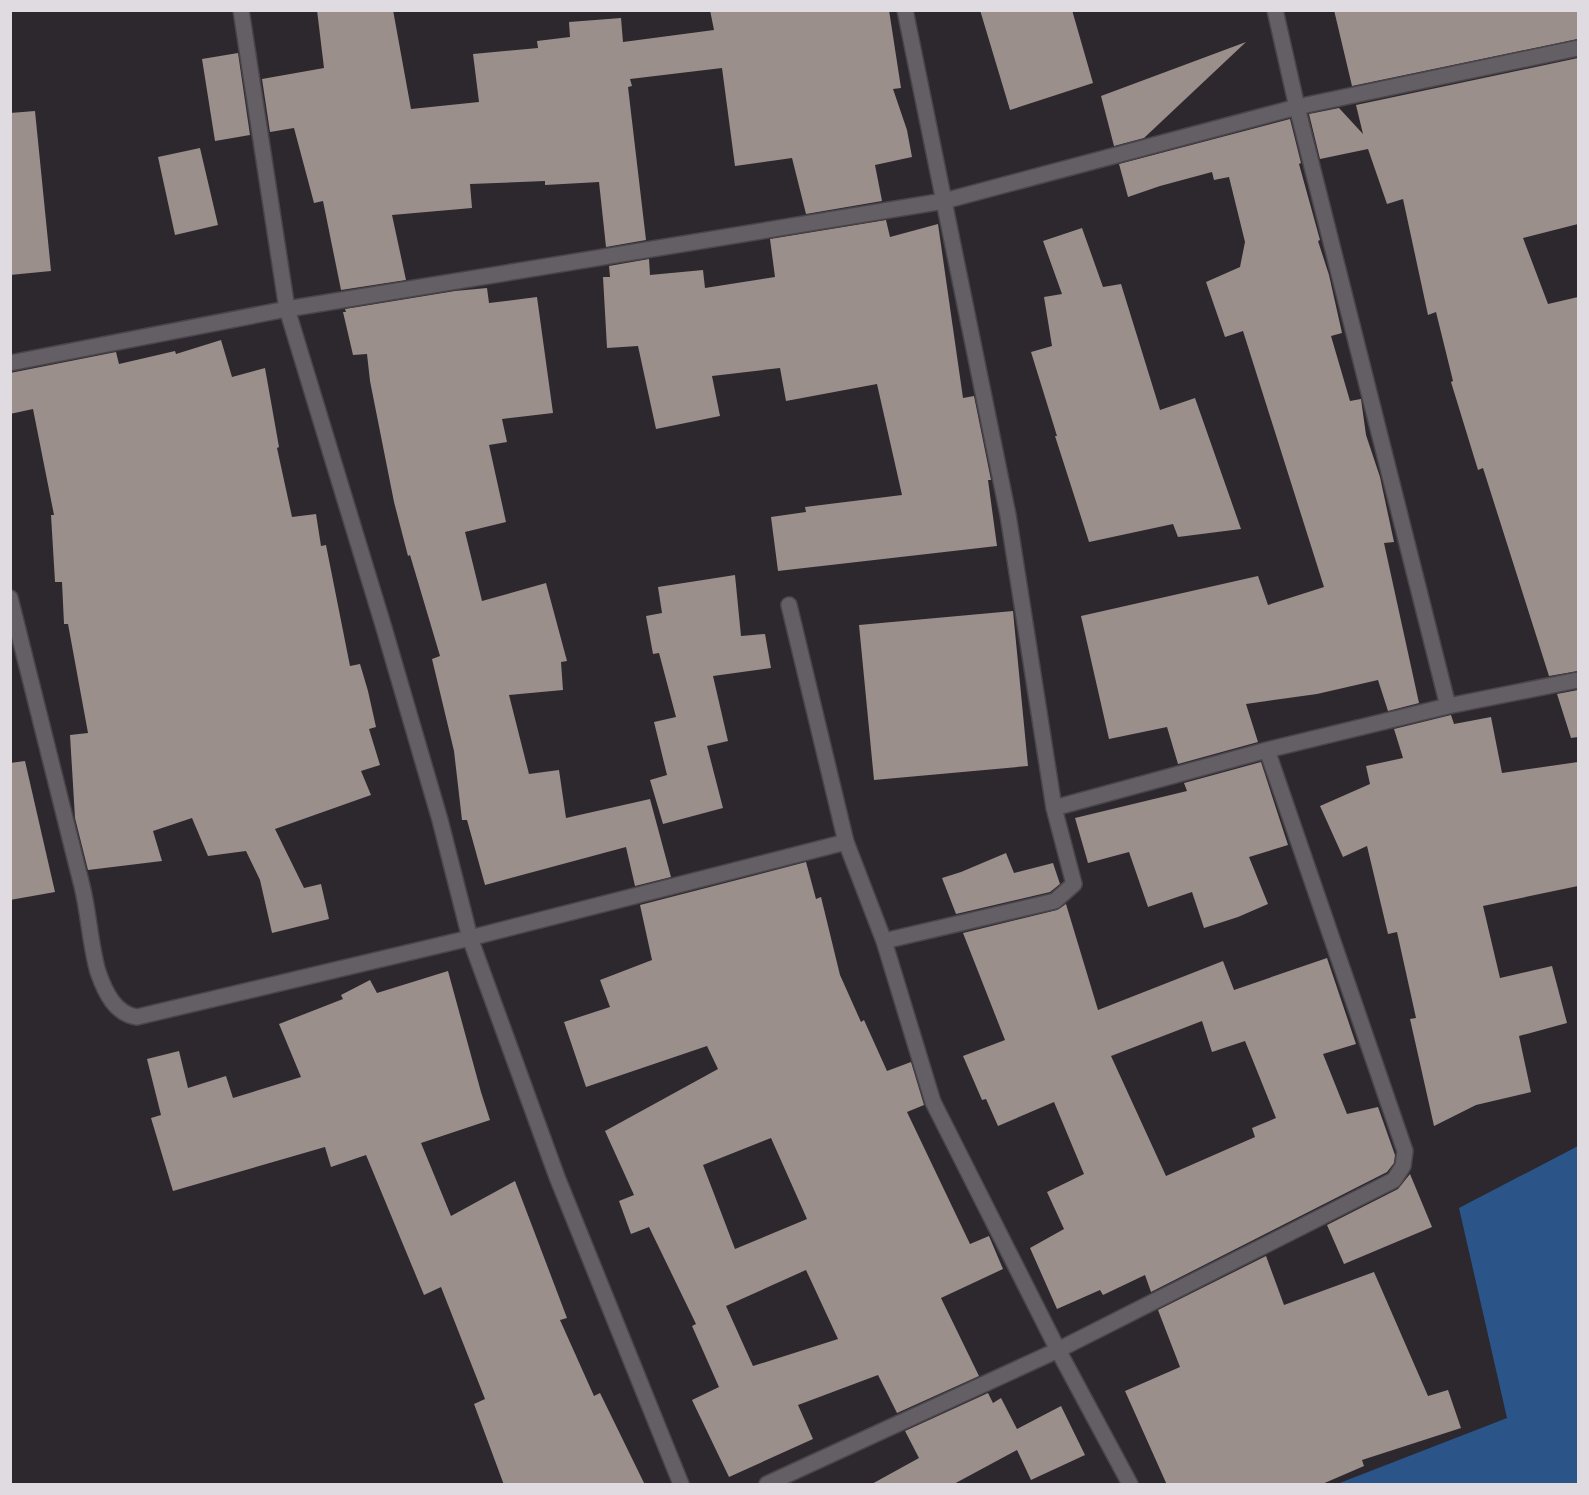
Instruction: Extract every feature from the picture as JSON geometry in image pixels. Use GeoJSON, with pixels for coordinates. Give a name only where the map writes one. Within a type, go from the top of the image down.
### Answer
{"type":"FeatureCollection","features":[{"type":"Feature","properties":{"kind":"street"},"geometry":{"type":"LineString","coordinates":[[241,10],[287,309],[440,820],[470,938],[557,1177],[681,1485]]}},
{"type":"Feature","properties":{"kind":"street"},"geometry":{"type":"LineString","coordinates":[[884,941],[1056,901],[1074,884],[1054,808],[1008,515],[905,10]]}},
{"type":"Feature","properties":{"kind":"street"},"geometry":{"type":"LineString","coordinates":[[1275,10],[1297,107],[1448,706]]}},
{"type":"Feature","properties":{"kind":"street"},"geometry":{"type":"LineString","coordinates":[[10,363],[287,309],[944,201],[1297,107],[1578,48]]}},
{"type":"Feature","properties":{"kind":"street"},"geometry":{"type":"LineString","coordinates":[[10,598],[85,898],[98,971],[110,999],[119,1011],[129,1016],[137,1017],[470,938],[846,842]]}},
{"type":"Feature","properties":{"kind":"street"},"geometry":{"type":"LineString","coordinates":[[789,605],[846,842],[884,941],[933,1102],[1058,1350],[1130,1485]]}},
{"type":"Feature","properties":{"kind":"street"},"geometry":{"type":"LineString","coordinates":[[1054,808],[1267,750],[1448,706],[1578,680]]}},
{"type":"Feature","properties":{"kind":"street"},"geometry":{"type":"LineString","coordinates":[[767,1485],[1058,1350],[1394,1180],[1403,1166],[1405,1151],[1267,750]]}},
{"type":"Feature","properties":{"kind":"water"},"geometry":{"type":"Polygon","coordinates":[[[1578,1146],[1578,1484],[1337,1484],[1507,1418],[1459,1208],[1578,1146]]]}},
{"type":"Feature","properties":{"kind":"building"},"geometry":{"type":"Polygon","coordinates":[[[317,10],[393,10],[411,109],[479,102],[473,54],[538,48],[537,41],[570,37],[569,22],[621,18],[623,42],[714,30],[710,10],[889,10],[901,88],[893,89],[907,130],[912,157],[875,165],[882,201],[806,214],[792,158],[735,166],[722,68],[630,79],[632,86],[628,87],[646,240],[606,247],[599,182],[545,185],[545,181],[470,184],[472,208],[392,215],[406,280],[341,290],[323,201],[314,203],[294,128],[270,132],[262,79],[324,68],[317,10]]]}},
{"type":"Feature","properties":{"kind":"building"},"geometry":{"type":"Polygon","coordinates":[[[980,10],[1072,10],[1093,83],[1010,110],[980,10]]]}},
{"type":"Feature","properties":{"kind":"building"},"geometry":{"type":"Polygon","coordinates":[[[1334,10],[1578,10],[1578,39],[1352,86],[1334,10]]]}},
{"type":"Feature","properties":{"kind":"building"},"geometry":{"type":"Polygon","coordinates":[[[1246,42],[1144,138],[1114,146],[1101,96],[1246,42]]]}},
{"type":"Feature","properties":{"kind":"building"},"geometry":{"type":"Polygon","coordinates":[[[238,53],[250,135],[215,141],[202,59],[238,53]]]}},
{"type":"Feature","properties":{"kind":"building"},"geometry":{"type":"Polygon","coordinates":[[[1578,58],[1578,224],[1523,238],[1548,304],[1578,297],[1578,671],[1549,676],[1483,468],[1478,470],[1451,382],[1453,381],[1436,312],[1428,315],[1403,199],[1387,204],[1368,149],[1320,159],[1309,114],[1339,108],[1363,134],[1356,105],[1578,58]]]}},
{"type":"Feature","properties":{"kind":"building"},"geometry":{"type":"Polygon","coordinates":[[[35,111],[51,271],[10,275],[10,113],[35,111]]]}},
{"type":"Feature","properties":{"kind":"building"},"geometry":{"type":"Polygon","coordinates":[[[1290,119],[1301,163],[1299,164],[1342,333],[1331,336],[1350,401],[1361,399],[1366,435],[1380,477],[1394,542],[1384,543],[1419,703],[1388,711],[1378,680],[1317,694],[1246,704],[1258,742],[1178,764],[1167,727],[1109,739],[1081,616],[1258,576],[1268,605],[1324,587],[1243,331],[1225,337],[1206,282],[1240,267],[1245,242],[1229,177],[1214,180],[1212,172],[1128,197],[1119,164],[1290,119]]]}},
{"type":"Feature","properties":{"kind":"building"},"geometry":{"type":"Polygon","coordinates":[[[200,148],[218,225],[175,235],[158,157],[200,148]]]}},
{"type":"Feature","properties":{"kind":"building"},"geometry":{"type":"Polygon","coordinates":[[[886,220],[890,237],[938,224],[963,398],[974,396],[991,480],[988,480],[997,546],[778,571],[771,517],[806,512],[805,507],[902,495],[877,384],[786,401],[780,368],[712,376],[720,416],[656,429],[638,346],[607,348],[603,277],[610,277],[609,266],[649,259],[650,275],[703,270],[705,288],[775,277],[770,239],[886,220]]]}},
{"type":"Feature","properties":{"kind":"building"},"geometry":{"type":"Polygon","coordinates":[[[1082,228],[1103,287],[1121,284],[1160,410],[1195,398],[1241,529],[1178,537],[1173,524],[1089,542],[1031,352],[1052,346],[1044,297],[1062,294],[1043,241],[1082,228]]]}},
{"type":"Feature","properties":{"kind":"building"},"geometry":{"type":"Polygon","coordinates":[[[487,288],[489,303],[537,297],[553,413],[502,419],[507,442],[489,445],[506,522],[465,532],[482,601],[546,583],[567,661],[561,662],[563,690],[509,695],[529,774],[559,770],[566,818],[650,799],[671,877],[635,886],[626,847],[485,885],[467,820],[462,820],[454,751],[432,659],[440,656],[410,555],[408,556],[394,502],[370,381],[367,354],[353,355],[343,312],[346,312],[345,309],[487,288]]]}},
{"type":"Feature","properties":{"kind":"building"},"geometry":{"type":"Polygon","coordinates":[[[221,340],[232,377],[265,368],[279,447],[277,448],[292,517],[316,514],[321,546],[326,545],[350,666],[360,664],[368,691],[376,727],[369,729],[380,765],[361,771],[371,795],[275,829],[304,888],[321,884],[329,919],[272,933],[260,880],[246,851],[208,856],[192,818],[153,831],[162,861],[88,870],[75,818],[70,735],[88,733],[68,624],[64,624],[62,582],[55,582],[51,515],[54,515],[33,409],[10,414],[10,373],[116,352],[119,364],[175,351],[176,354],[221,340]]]}},
{"type":"Feature","properties":{"kind":"building"},"geometry":{"type":"Polygon","coordinates":[[[735,575],[741,636],[765,634],[771,668],[713,676],[728,741],[707,746],[723,808],[663,824],[650,780],[667,775],[654,722],[676,717],[659,653],[653,654],[646,616],[662,613],[658,587],[735,575]]]}},
{"type":"Feature","properties":{"kind":"building"},"geometry":{"type":"Polygon","coordinates":[[[1013,611],[1028,766],[874,780],[859,625],[1013,611]]]}},
{"type":"Feature","properties":{"kind":"building"},"geometry":{"type":"Polygon","coordinates":[[[1578,690],[1578,737],[1571,738],[1557,694],[1578,690]]]}},
{"type":"Feature","properties":{"kind":"building"},"geometry":{"type":"Polygon","coordinates":[[[1451,715],[1454,724],[1491,717],[1502,773],[1578,762],[1578,886],[1483,906],[1500,978],[1552,966],[1567,1023],[1519,1036],[1531,1092],[1476,1105],[1434,1126],[1410,1019],[1416,1018],[1397,932],[1388,934],[1367,846],[1343,857],[1320,806],[1370,784],[1366,766],[1403,758],[1394,729],[1451,715]]]}},
{"type":"Feature","properties":{"kind":"building"},"geometry":{"type":"Polygon","coordinates":[[[25,761],[55,892],[10,900],[10,763],[25,761]]]}},
{"type":"Feature","properties":{"kind":"building"},"geometry":{"type":"Polygon","coordinates":[[[1261,762],[1288,845],[1249,857],[1268,904],[1204,928],[1192,892],[1148,907],[1129,852],[1088,863],[1075,818],[1187,791],[1184,783],[1261,762]]]}},
{"type":"Feature","properties":{"kind":"building"},"geometry":{"type":"Polygon","coordinates":[[[1006,853],[1014,873],[1053,863],[1060,884],[1050,892],[956,914],[942,878],[1006,853]]]}},
{"type":"Feature","properties":{"kind":"building"},"geometry":{"type":"Polygon","coordinates":[[[806,862],[816,899],[821,897],[840,975],[861,1022],[864,1020],[887,1071],[911,1062],[924,1105],[907,1112],[970,1244],[989,1236],[1003,1269],[941,1298],[979,1376],[897,1413],[878,1375],[798,1405],[813,1439],[729,1477],[692,1400],[719,1387],[692,1326],[696,1324],[649,1227],[631,1234],[619,1201],[634,1195],[605,1131],[718,1069],[707,1046],[586,1087],[564,1022],[610,1007],[600,980],[652,960],[640,905],[806,862]],[[771,1138],[703,1165],[735,1249],[807,1219],[771,1138]],[[806,1270],[726,1306],[753,1366],[838,1339],[806,1270]]]}},
{"type":"Feature","properties":{"kind":"building"},"geometry":{"type":"Polygon","coordinates":[[[1066,904],[1098,1010],[1223,961],[1234,990],[1327,958],[1356,1044],[1323,1054],[1347,1114],[1378,1107],[1395,1155],[1394,1163],[1387,1172],[1151,1292],[1145,1275],[1103,1295],[1100,1290],[1057,1309],[1030,1248],[1064,1229],[1047,1192],[1084,1174],[1054,1102],[998,1126],[986,1099],[982,1100],[963,1056],[1005,1040],[963,933],[1057,910],[1066,904]],[[1202,1021],[1111,1056],[1166,1176],[1255,1137],[1252,1128],[1276,1118],[1245,1041],[1212,1052],[1202,1021]]]}},
{"type":"Feature","properties":{"kind":"building"},"geometry":{"type":"Polygon","coordinates":[[[448,971],[490,1120],[421,1143],[451,1216],[515,1181],[567,1318],[560,1320],[594,1396],[600,1393],[645,1485],[504,1485],[474,1404],[485,1399],[441,1287],[424,1295],[366,1155],[331,1167],[325,1147],[173,1191],[151,1118],[161,1115],[147,1059],[179,1051],[188,1088],[226,1076],[233,1098],[301,1077],[279,1024],[343,999],[341,995],[370,980],[377,993],[448,971]]]}},
{"type":"Feature","properties":{"kind":"building"},"geometry":{"type":"Polygon","coordinates":[[[1410,1174],[1432,1227],[1344,1264],[1327,1225],[1398,1189],[1410,1174]]]}},
{"type":"Feature","properties":{"kind":"building"},"geometry":{"type":"Polygon","coordinates":[[[1266,1256],[1284,1305],[1374,1272],[1428,1396],[1448,1390],[1461,1428],[1362,1460],[1364,1466],[1320,1485],[1167,1485],[1125,1391],[1180,1367],[1158,1310],[1266,1256]]]}},
{"type":"Feature","properties":{"kind":"building"},"geometry":{"type":"Polygon","coordinates":[[[988,1393],[993,1403],[1001,1398],[1017,1429],[1061,1406],[1085,1455],[1031,1480],[1017,1450],[952,1485],[870,1485],[919,1458],[905,1431],[988,1393]]]}}]}
